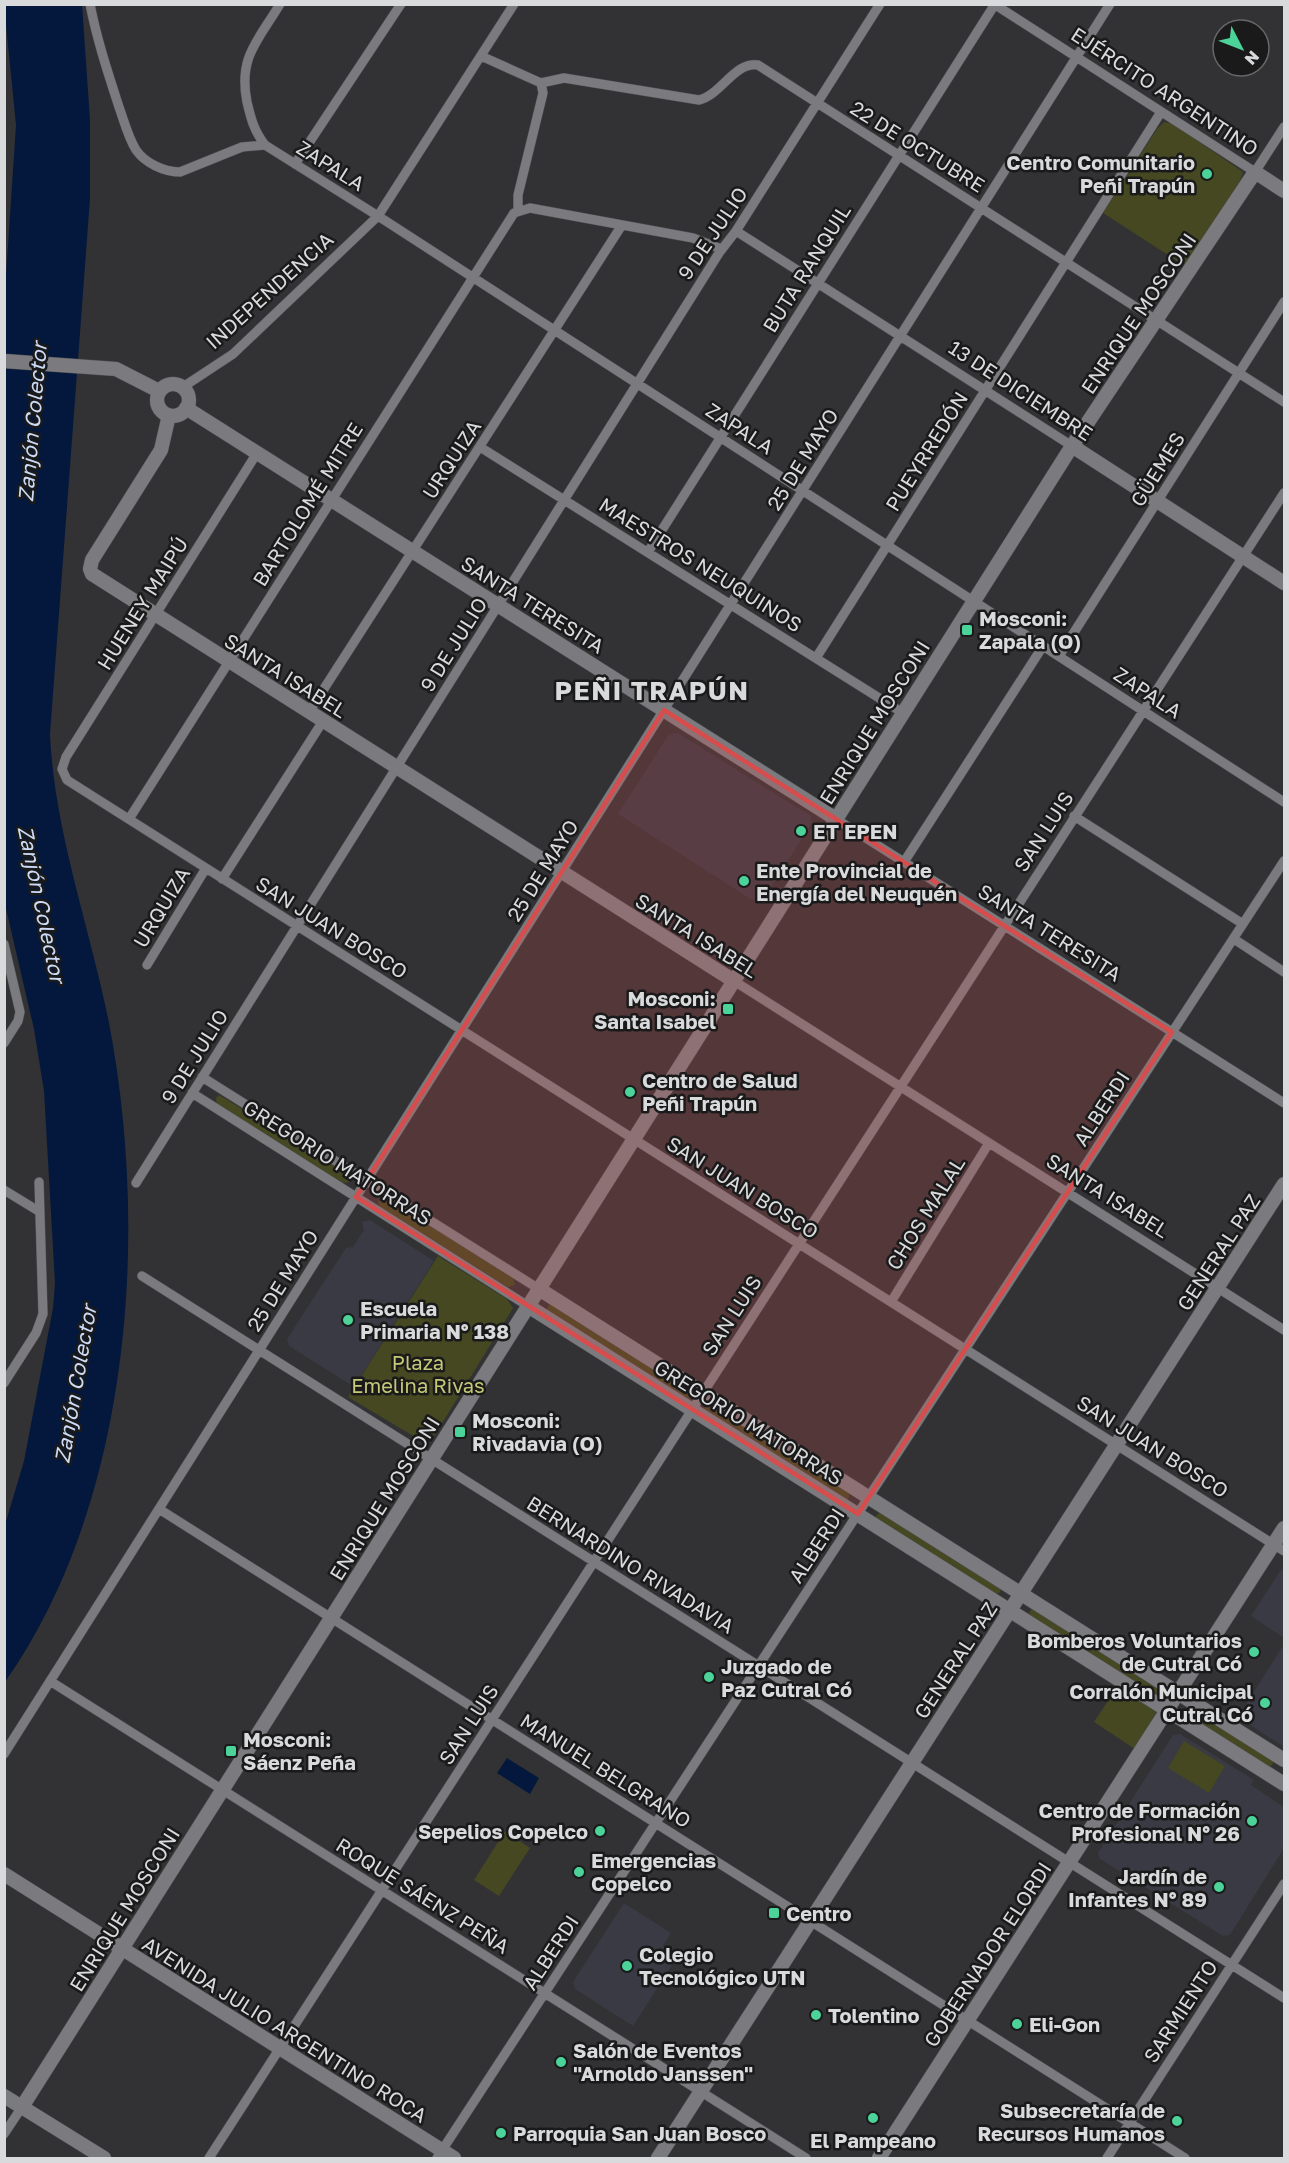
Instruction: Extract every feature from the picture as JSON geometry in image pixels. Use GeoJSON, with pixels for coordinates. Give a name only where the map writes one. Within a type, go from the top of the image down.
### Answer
{"type":"FeatureCollection","features":[{"type":"Feature","properties":{"kind":"main road","name":"EJÉRCITO ARGENTINO"},"geometry":{"type":"LineString","coordinates":[[1255,172],[1284,190]]}},
{"type":"Feature","properties":{"kind":"main road","name":"ENRIQUE MOSCONI"},"geometry":{"type":"LineString","coordinates":[[22,2107],[1072,446],[1255,172]]}},
{"type":"Feature","properties":{"kind":"main road"},"geometry":{"type":"LineString","coordinates":[[4,361],[122,371],[159,391]]}},
{"type":"Feature","properties":{"kind":"main road"},"geometry":{"type":"LineString","coordinates":[[168,384],[183,387],[188,397],[186,408],[180,413],[170,415],[158,406],[159,391],[168,384]]}},
{"type":"Feature","properties":{"kind":"main road","name":"SANTA TERESITA"},"geometry":{"type":"LineString","coordinates":[[186,408],[836,819]]}},
{"type":"Feature","properties":{"kind":"main road","name":"SANTA ISABEL"},"geometry":{"type":"LineString","coordinates":[[170,415],[161,450],[92,560],[90,571],[734,981]]}},
{"type":"Feature","properties":{"kind":"main road","name":"13 DE DICIEMBRE"},"geometry":{"type":"LineString","coordinates":[[1072,446],[1284,583]]}},
{"type":"Feature","properties":{"kind":"main road","name":"GENERAL PAZ"},"geometry":{"type":"LineString","coordinates":[[658,2158],[1284,1184]]}},
{"type":"Feature","properties":{"kind":"main road","name":"GREGORIO MATORRAS"},"geometry":{"type":"LineString","coordinates":[[539,1289],[1284,1760]]}},
{"type":"Feature","properties":{"kind":"main road","name":"GREGORIO MATORRAS"},"geometry":{"type":"LineString","coordinates":[[528,1306],[1284,1784]]}},
{"type":"Feature","properties":{"kind":"main road","name":"GOBERNADOR ELORDI"},"geometry":{"type":"LineString","coordinates":[[879,2158],[1178,1693],[1279,1548],[1284,1528]]}},
{"type":"Feature","properties":{"kind":"main road","name":"AVENIDA JULIO ARGENTINO ROCA"},"geometry":{"type":"LineString","coordinates":[[4,1874],[444,2156]]}},
{"type":"Feature","properties":{"kind":"main road"},"geometry":{"type":"LineString","coordinates":[[4,2096],[104,2158]]}},
{"type":"Feature","properties":{"kind":"street"},"geometry":{"type":"LineString","coordinates":[[90,4],[98,44],[127,130],[135,149],[144,159],[170,172],[180,172],[242,147],[265,145]]}},
{"type":"Feature","properties":{"kind":"street"},"geometry":{"type":"LineString","coordinates":[[265,145],[253,129],[244,85],[244,69],[280,4]]}},
{"type":"Feature","properties":{"kind":"street"},"geometry":{"type":"LineString","coordinates":[[294,164],[401,4]]}},
{"type":"Feature","properties":{"kind":"street","name":"INDEPENDENCIA"},"geometry":{"type":"LineString","coordinates":[[183,387],[234,354],[378,216],[514,4]]}},
{"type":"Feature","properties":{"kind":"street","name":"9 DE JULIO"},"geometry":{"type":"LineString","coordinates":[[136,1183],[637,383],[880,4]]}},
{"type":"Feature","properties":{"kind":"street","name":"25 DE MAYO"},"geometry":{"type":"LineString","coordinates":[[4,1754],[1110,4]]}},
{"type":"Feature","properties":{"kind":"street","name":"EJÉRCITO ARGENTINO"},"geometry":{"type":"LineString","coordinates":[[994,5],[1255,172]]}},
{"type":"Feature","properties":{"kind":"street","name":"BUTA RANQUIL"},"geometry":{"type":"LineString","coordinates":[[648,552],[994,5]]}},
{"type":"Feature","properties":{"kind":"street"},"geometry":{"type":"LineString","coordinates":[[481,56],[541,83],[543,93],[518,195],[518,210],[530,208],[699,239],[722,249]]}},
{"type":"Feature","properties":{"kind":"street","name":"22 DE OCTUBRE"},"geometry":{"type":"LineString","coordinates":[[541,83],[564,78],[699,100],[715,93],[742,68],[751,64],[758,65],[1284,402]]}},
{"type":"Feature","properties":{"kind":"street","name":"PUEYRREDÓN"},"geometry":{"type":"LineString","coordinates":[[816,658],[1161,112]]}},
{"type":"Feature","properties":{"kind":"street","name":"ENRIQUE MOSCONI"},"geometry":{"type":"LineString","coordinates":[[1255,172],[1284,127]]}},
{"type":"Feature","properties":{"kind":"street","name":"ZAPALA"},"geometry":{"type":"LineString","coordinates":[[265,145],[472,276],[1284,802]]}},
{"type":"Feature","properties":{"kind":"street","name":"BARTOLOMÉ MITRE"},"geometry":{"type":"LineString","coordinates":[[129,819],[472,276],[508,220],[518,210]]}},
{"type":"Feature","properties":{"kind":"street","name":"URQUIZA"},"geometry":{"type":"LineString","coordinates":[[309,712],[622,225]]}},
{"type":"Feature","properties":{"kind":"street","name":"13 DE DICIEMBRE"},"geometry":{"type":"LineString","coordinates":[[736,231],[1072,446]]}},
{"type":"Feature","properties":{"kind":"street","name":"GÜEMES"},"geometry":{"type":"LineString","coordinates":[[1059,656],[1284,302]]}},
{"type":"Feature","properties":{"kind":"street","name":"MAESTROS NEUQUINOS"},"geometry":{"type":"LineString","coordinates":[[480,447],[903,712]]}},
{"type":"Feature","properties":{"kind":"street","name":"HUENEY MAIPÚ"},"geometry":{"type":"LineString","coordinates":[[63,773],[66,757],[257,453]]}},
{"type":"Feature","properties":{"kind":"street","name":"SAN LUIS"},"geometry":{"type":"LineString","coordinates":[[209,2158],[1284,493]]}},
{"type":"Feature","properties":{"kind":"street"},"geometry":{"type":"LineString","coordinates":[[904,862],[1043,646]]}},
{"type":"Feature","properties":{"kind":"street","name":"URQUIZA"},"geometry":{"type":"LineString","coordinates":[[222,879],[323,721]]}},
{"type":"Feature","properties":{"kind":"street","name":"SAN JUAN BOSCO"},"geometry":{"type":"LineString","coordinates":[[63,773],[69,782],[1279,1548]]}},
{"type":"Feature","properties":{"kind":"street"},"geometry":{"type":"LineString","coordinates":[[1074,816],[1243,924]]}},
{"type":"Feature","properties":{"kind":"street","name":"SANTA TERESITA"},"geometry":{"type":"LineString","coordinates":[[836,819],[1284,1103]]}},
{"type":"Feature","properties":{"kind":"street","name":"ALBERDI"},"geometry":{"type":"LineString","coordinates":[[444,2156],[545,1993],[1284,861]]}},
{"type":"Feature","properties":{"kind":"street","name":"URQUIZA"},"geometry":{"type":"LineString","coordinates":[[147,965],[206,868]]}},
{"type":"Feature","properties":{"kind":"street"},"geometry":{"type":"LineString","coordinates":[[1234,939],[1284,972]]}},
{"type":"Feature","properties":{"kind":"street"},"geometry":{"type":"LineString","coordinates":[[4,944],[20,1015],[4,1043]]}},
{"type":"Feature","properties":{"kind":"street","name":"SANTA ISABEL"},"geometry":{"type":"LineString","coordinates":[[734,981],[1284,1329]]}},
{"type":"Feature","properties":{"kind":"street","name":"GREGORIO MATORRAS"},"geometry":{"type":"LineString","coordinates":[[202,1077],[539,1289]]}},
{"type":"Feature","properties":{"kind":"street","name":"GREGORIO MATORRAS"},"geometry":{"type":"LineString","coordinates":[[192,1093],[528,1306]]}},
{"type":"Feature","properties":{"kind":"street","name":"CHOS MALAL"},"geometry":{"type":"LineString","coordinates":[[891,1302],[989,1143]]}},
{"type":"Feature","properties":{"kind":"street"},"geometry":{"type":"LineString","coordinates":[[4,1383],[36,1333],[43,1314],[39,1182]]}},
{"type":"Feature","properties":{"kind":"street"},"geometry":{"type":"LineString","coordinates":[[4,1190],[40,1212]]}},
{"type":"Feature","properties":{"kind":"street","name":"BERNARDINO RIVADAVIA"},"geometry":{"type":"LineString","coordinates":[[142,1275],[1284,1998]]}},
{"type":"Feature","properties":{"kind":"street","name":"MANUEL BELGRANO"},"geometry":{"type":"LineString","coordinates":[[159,1509],[1185,2158]]}},
{"type":"Feature","properties":{"kind":"street","name":"ROQUE SÁENZ PEÑA"},"geometry":{"type":"LineString","coordinates":[[50,1681],[806,2158]]}},
{"type":"Feature","properties":{"kind":"street","name":"SARMIENTO"},"geometry":{"type":"LineString","coordinates":[[1107,2158],[1284,1884]]}},
{"type":"Feature","properties":{"kind":"street","name":"ENRIQUE MOSCONI"},"geometry":{"type":"LineString","coordinates":[[4,2134],[22,2107]]}},
{"type":"Feature","properties":{"kind":"highlighted area"},"geometry":{"type":"Polygon","coordinates":[[[664,710],[1172,1032],[858,1514],[356,1197],[664,710]]]}},
{"type":"Feature","properties":{"kind":"shaded area"},"geometry":{"type":"Polygon","coordinates":[[[678,733],[811,816],[812,823],[760,905],[618,814],[669,734],[678,733]]]}},
{"type":"Feature","properties":{"kind":"shaded area","name":"Escuela Primaria N° 138"},"geometry":{"type":"Polygon","coordinates":[[[370,1220],[434,1261],[354,1387],[289,1346],[287,1339],[346,1248],[353,1247],[364,1230],[362,1222],[370,1220]]]}},
{"type":"Feature","properties":{"kind":"shaded area","name":"Corralón Municipal Cutral Có"},"geometry":{"type":"Polygon","coordinates":[[[1284,1569],[1284,1638],[1251,1616],[1280,1571],[1284,1569]]]}},
{"type":"Feature","properties":{"kind":"shaded area","name":"Corralón Municipal Cutral Có"},"geometry":{"type":"Polygon","coordinates":[[[1284,1644],[1284,1747],[1238,1717],[1284,1644]]]}},
{"type":"Feature","properties":{"kind":"shaded area"},"geometry":{"type":"Polygon","coordinates":[[[1180,1734],[1254,1780],[1251,1785],[1284,1807],[1284,1848],[1230,1935],[1223,1936],[1100,1859],[1098,1853],[1173,1735],[1180,1734]]]}},
{"type":"Feature","properties":{"kind":"shaded area","name":"Colegio Tecnológico UTN"},"geometry":{"type":"Polygon","coordinates":[[[624,1903],[671,1933],[663,1946],[678,1956],[633,2026],[575,1989],[573,1982],[624,1903]]]}},
{"type":"Feature","properties":{"kind":"green space"},"geometry":{"type":"Polygon","coordinates":[[[1164,122],[1173,124],[1243,172],[1240,181],[1185,266],[1103,213],[1157,129],[1164,122]]]}},
{"type":"Feature","properties":{"kind":"green space"},"geometry":{"type":"Polygon","coordinates":[[[219,1095],[349,1174],[349,1182],[343,1183],[217,1105],[216,1098],[219,1095]]]}},
{"type":"Feature","properties":{"kind":"green space"},"geometry":{"type":"Polygon","coordinates":[[[382,1198],[387,1198],[513,1278],[515,1285],[508,1287],[380,1207],[378,1202],[382,1198]]]}},
{"type":"Feature","properties":{"kind":"green space","name":"Plaza Emelina Rivas"},"geometry":{"type":"Polygon","coordinates":[[[438,1256],[507,1299],[513,1308],[433,1438],[425,1443],[348,1397],[438,1256]]]}},
{"type":"Feature","properties":{"kind":"green space"},"geometry":{"type":"Polygon","coordinates":[[[549,1304],[553,1304],[691,1391],[691,1398],[687,1400],[546,1311],[549,1304]]]}},
{"type":"Feature","properties":{"kind":"green space"},"geometry":{"type":"Polygon","coordinates":[[[708,1403],[849,1491],[849,1498],[847,1500],[703,1410],[708,1403]]]}},
{"type":"Feature","properties":{"kind":"green space"},"geometry":{"type":"Polygon","coordinates":[[[880,1512],[1001,1589],[1000,1592],[996,1595],[874,1518],[880,1512]]]}},
{"type":"Feature","properties":{"kind":"green space"},"geometry":{"type":"Polygon","coordinates":[[[1033,1607],[1162,1690],[1161,1693],[1158,1697],[1028,1614],[1033,1607]]]}},
{"type":"Feature","properties":{"kind":"green space"},"geometry":{"type":"Polygon","coordinates":[[[1119,1684],[1157,1711],[1135,1749],[1094,1722],[1119,1684]]]}},
{"type":"Feature","properties":{"kind":"green space"},"geometry":{"type":"Polygon","coordinates":[[[1192,1708],[1273,1761],[1273,1764],[1268,1768],[1185,1714],[1187,1709],[1192,1708]]]}},
{"type":"Feature","properties":{"kind":"green space"},"geometry":{"type":"Polygon","coordinates":[[[1184,1741],[1225,1766],[1209,1793],[1168,1768],[1184,1741]]]}},
{"type":"Feature","properties":{"kind":"green space"},"geometry":{"type":"Polygon","coordinates":[[[505,1831],[530,1848],[499,1896],[474,1880],[505,1831]]]}},
{"type":"Feature","properties":{"kind":"water","name":"Zanjón Colector"},"geometry":{"type":"Polygon","coordinates":[[[82,4],[90,120],[90,199],[50,734],[58,805],[73,877],[108,1018],[121,1100],[127,1185],[127,1273],[120,1362],[104,1448],[81,1532],[48,1610],[5,1682],[5,1525],[24,1461],[53,1308],[55,1283],[44,1091],[34,1029],[4,900],[4,306],[16,125],[4,5],[82,4]]]}},
{"type":"Feature","properties":{"kind":"water"},"geometry":{"type":"Polygon","coordinates":[[[507,1758],[539,1778],[530,1794],[497,1773],[507,1758]]]}},
{"type":"Feature","properties":{"kind":"place","name":"Centro Comunitario Peñi Trapún"},"geometry":{"type":"Point","coordinates":[1207,174]}},
{"type":"Feature","properties":{"kind":"place","name":"Mosconi: Zapala (O)"},"geometry":{"type":"Point","coordinates":[967,630]}},
{"type":"Feature","properties":{"kind":"place","name":"ET EPEN"},"geometry":{"type":"Point","coordinates":[801,831]}},
{"type":"Feature","properties":{"kind":"place","name":"Ente Provincial de Energía del Neuquén"},"geometry":{"type":"Point","coordinates":[744,881]}},
{"type":"Feature","properties":{"kind":"place","name":"Mosconi: Santa Isabel"},"geometry":{"type":"Point","coordinates":[728,1009]}},
{"type":"Feature","properties":{"kind":"place","name":"Centro de Salud Peñi Trapún"},"geometry":{"type":"Point","coordinates":[630,1092]}},
{"type":"Feature","properties":{"kind":"place","name":"Escuela Primaria N° 138"},"geometry":{"type":"Point","coordinates":[348,1320]}},
{"type":"Feature","properties":{"kind":"place","name":"Mosconi: Rivadavia (O)"},"geometry":{"type":"Point","coordinates":[460,1432]}},
{"type":"Feature","properties":{"kind":"place","name":"Bomberos Voluntarios de Cutral Có"},"geometry":{"type":"Point","coordinates":[1254,1652]}},
{"type":"Feature","properties":{"kind":"place","name":"Juzgado de Paz Cutral Có"},"geometry":{"type":"Point","coordinates":[709,1677]}},
{"type":"Feature","properties":{"kind":"place","name":"Corralón Municipal Cutral Có"},"geometry":{"type":"Point","coordinates":[1265,1703]}},
{"type":"Feature","properties":{"kind":"place","name":"Mosconi: Sáenz Peña"},"geometry":{"type":"Point","coordinates":[231,1751]}},
{"type":"Feature","properties":{"kind":"place","name":"Centro de Formación Profesional N° 26"},"geometry":{"type":"Point","coordinates":[1252,1821]}},
{"type":"Feature","properties":{"kind":"place","name":"Sepelios Copelco"},"geometry":{"type":"Point","coordinates":[600,1831]}},
{"type":"Feature","properties":{"kind":"place","name":"Emergencias Copelco"},"geometry":{"type":"Point","coordinates":[579,1872]}},
{"type":"Feature","properties":{"kind":"place","name":"Jardín de Infantes N° 89"},"geometry":{"type":"Point","coordinates":[1219,1887]}},
{"type":"Feature","properties":{"kind":"place","name":"Centro"},"geometry":{"type":"Point","coordinates":[774,1913]}},
{"type":"Feature","properties":{"kind":"place","name":"Colegio Tecnológico UTN"},"geometry":{"type":"Point","coordinates":[627,1966]}},
{"type":"Feature","properties":{"kind":"place","name":"Tolentino"},"geometry":{"type":"Point","coordinates":[816,2015]}},
{"type":"Feature","properties":{"kind":"place","name":"Eli-Gon"},"geometry":{"type":"Point","coordinates":[1017,2024]}},
{"type":"Feature","properties":{"kind":"place","name":"Salón de Eventos \"Arnoldo Janssen\""},"geometry":{"type":"Point","coordinates":[561,2062]}},
{"type":"Feature","properties":{"kind":"place","name":"El Pampeano"},"geometry":{"type":"Point","coordinates":[873,2118]}},
{"type":"Feature","properties":{"kind":"place","name":"Subsecretaría de Recursos Humanos"},"geometry":{"type":"Point","coordinates":[1177,2121]}},
{"type":"Feature","properties":{"kind":"place","name":"Parroquia San Juan Bosco"},"geometry":{"type":"Point","coordinates":[501,2133]}},
{"type":"Feature","properties":{"kind":"district","name":"PEÑI TRAPÚN"},"geometry":{"type":"Point","coordinates":[652,690]}}]}
